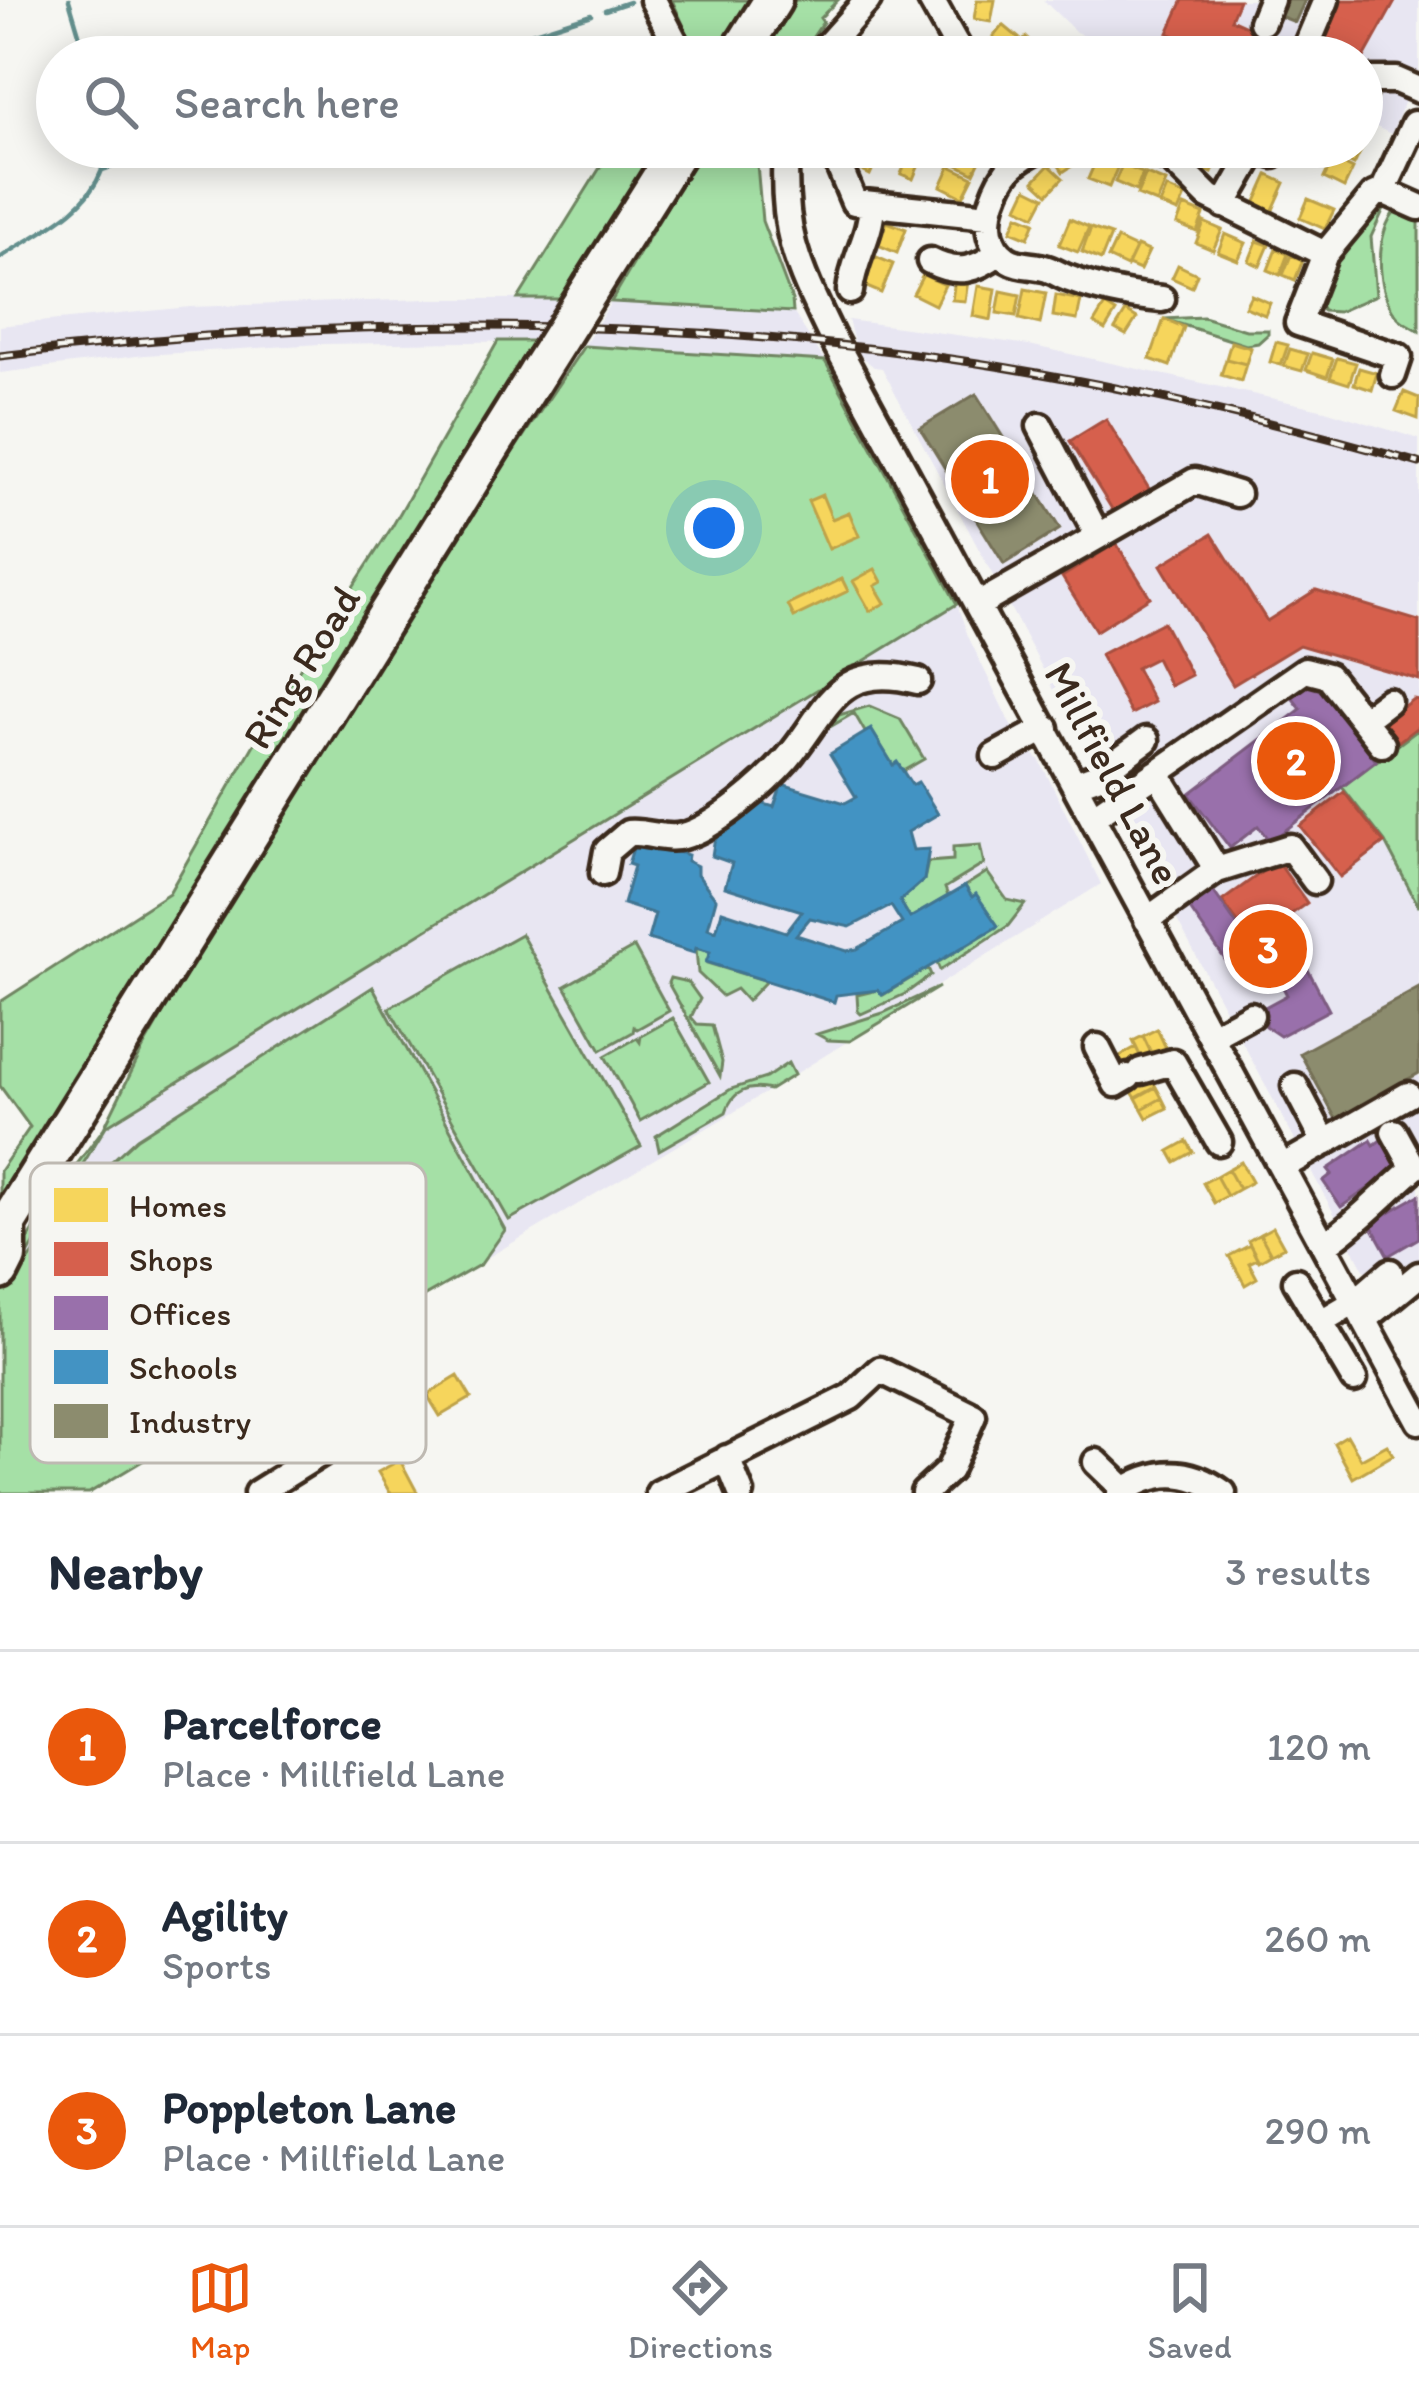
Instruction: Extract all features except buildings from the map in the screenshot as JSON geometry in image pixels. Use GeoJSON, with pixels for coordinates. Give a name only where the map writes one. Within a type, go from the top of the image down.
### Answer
{"type":"FeatureCollection","features":[{"type":"Feature","properties":{"kind":"highway"},"geometry":{"type":"LineString","coordinates":[[750,36],[773,0]]}},
{"type":"Feature","properties":{"kind":"highway","name":"Ring Road"},"geometry":{"type":"LineString","coordinates":[[45,1163],[667,168]]}},
{"type":"Feature","properties":{"kind":"highway","name":"Ring Road"},"geometry":{"type":"LineString","coordinates":[[3,1230],[30,1187]]}},
{"type":"Feature","properties":{"kind":"highway"},"geometry":{"type":"LineString","coordinates":[[0,1271],[8,1257],[3,1230]]}},
{"type":"Feature","properties":{"kind":"street"},"geometry":{"type":"LineString","coordinates":[[652,0],[672,36]]}},
{"type":"Feature","properties":{"kind":"street"},"geometry":{"type":"LineString","coordinates":[[836,36],[868,0]]}},
{"type":"Feature","properties":{"kind":"street"},"geometry":{"type":"LineString","coordinates":[[931,0],[951,36]]}},
{"type":"Feature","properties":{"kind":"street"},"geometry":{"type":"LineString","coordinates":[[1309,36],[1326,0]]}},
{"type":"Feature","properties":{"kind":"street"},"geometry":{"type":"LineString","coordinates":[[1383,80],[1419,90]]}},
{"type":"Feature","properties":{"kind":"street"},"geometry":{"type":"LineString","coordinates":[[1393,375],[1399,357],[1298,323],[1325,254],[1374,195],[1383,191],[1414,130]]}},
{"type":"Feature","properties":{"kind":"street","name":"Millfield Lane"},"geometry":{"type":"LineString","coordinates":[[784,168],[788,238],[804,279],[1147,920],[1182,964],[1212,1036],[1410,1406]]}},
{"type":"Feature","properties":{"kind":"street"},"geometry":{"type":"LineString","coordinates":[[840,168],[854,202],[988,216]]}},
{"type":"Feature","properties":{"kind":"street"},"geometry":{"type":"LineString","coordinates":[[1008,168],[988,216],[999,252],[1020,265],[1046,268],[1130,296],[1157,292]]}},
{"type":"Feature","properties":{"kind":"street"},"geometry":{"type":"LineString","coordinates":[[1180,168],[1208,196],[1325,254]]}},
{"type":"Feature","properties":{"kind":"street"},"geometry":{"type":"LineString","coordinates":[[1224,205],[1245,168]]}},
{"type":"Feature","properties":{"kind":"street"},"geometry":{"type":"LineString","coordinates":[[1383,191],[1419,207]]}},
{"type":"Feature","properties":{"kind":"street"},"geometry":{"type":"LineString","coordinates":[[850,291],[852,266],[872,223],[872,205]]}},
{"type":"Feature","properties":{"kind":"street"},"geometry":{"type":"LineString","coordinates":[[930,261],[961,272],[999,252]]}},
{"type":"Feature","properties":{"kind":"street"},"geometry":{"type":"LineString","coordinates":[[1040,426],[1098,536]]}},
{"type":"Feature","properties":{"kind":"street"},"geometry":{"type":"LineString","coordinates":[[978,605],[1040,579],[1098,536],[1140,519],[1191,473],[1237,494]]}},
{"type":"Feature","properties":{"kind":"street"},"geometry":{"type":"LineString","coordinates":[[1093,817],[1305,670],[1328,676],[1382,744]]}},
{"type":"Feature","properties":{"kind":"street"},"geometry":{"type":"LineString","coordinates":[[603,873],[607,851],[628,833],[684,836],[738,804],[788,758],[818,712],[854,682],[890,676],[918,681]]}},
{"type":"Feature","properties":{"kind":"street"},"geometry":{"type":"LineString","coordinates":[[1363,720],[1388,701]]}},
{"type":"Feature","properties":{"kind":"street"},"geometry":{"type":"LineString","coordinates":[[995,756],[1046,728]]}},
{"type":"Feature","properties":{"kind":"street"},"geometry":{"type":"LineString","coordinates":[[1075,784],[1097,776],[1146,740]]}},
{"type":"Feature","properties":{"kind":"street"},"geometry":{"type":"LineString","coordinates":[[1157,773],[1217,870]]}},
{"type":"Feature","properties":{"kind":"street"},"geometry":{"type":"LineString","coordinates":[[1147,920],[1217,870],[1291,847],[1315,881]]}},
{"type":"Feature","properties":{"kind":"street"},"geometry":{"type":"LineString","coordinates":[[1212,1036],[1251,1015]]}},
{"type":"Feature","properties":{"kind":"street"},"geometry":{"type":"LineString","coordinates":[[1097,1047],[1116,1084],[1173,1062],[1219,1142]]}},
{"type":"Feature","properties":{"kind":"street"},"geometry":{"type":"LineString","coordinates":[[1186,1085],[1226,1062]]}},
{"type":"Feature","properties":{"kind":"street"},"geometry":{"type":"LineString","coordinates":[[1295,1086],[1325,1143]]}},
{"type":"Feature","properties":{"kind":"street"},"geometry":{"type":"LineString","coordinates":[[1282,1168],[1408,1095]]}},
{"type":"Feature","properties":{"kind":"street"},"geometry":{"type":"LineString","coordinates":[[1326,1244],[1414,1168],[1394,1132]]}},
{"type":"Feature","properties":{"kind":"street"},"geometry":{"type":"LineString","coordinates":[[1360,1311],[1390,1273]]}},
{"type":"Feature","properties":{"kind":"street"},"geometry":{"type":"LineString","coordinates":[[1321,1322],[1360,1311],[1419,1275]]}},
{"type":"Feature","properties":{"kind":"street"},"geometry":{"type":"LineString","coordinates":[[1296,1281],[1354,1379]]}},
{"type":"Feature","properties":{"kind":"street"},"geometry":{"type":"LineString","coordinates":[[659,1493],[851,1397],[880,1370],[973,1416],[949,1470],[924,1493]]}},
{"type":"Feature","properties":{"kind":"street"},"geometry":{"type":"LineString","coordinates":[[727,1458],[741,1493]]}},
{"type":"Feature","properties":{"kind":"street"},"geometry":{"type":"LineString","coordinates":[[1096,1462],[1122,1491],[1154,1473],[1183,1473],[1223,1493]]}},
{"type":"Feature","properties":{"kind":"street"},"geometry":{"type":"LineString","coordinates":[[257,1493],[305,1463]]}},
{"type":"Feature","properties":{"kind":"shaded area"},"geometry":{"type":"Polygon","coordinates":[[[1043,0],[1419,0],[1419,68],[1391,134],[1383,130],[1383,36],[1084,36],[1043,0]]]}},
{"type":"Feature","properties":{"kind":"shaded area"},"geometry":{"type":"Polygon","coordinates":[[[572,299],[545,341],[320,344],[145,355],[0,373],[0,326],[190,307],[572,299]]]}},
{"type":"Feature","properties":{"kind":"shaded area"},"geometry":{"type":"Polygon","coordinates":[[[611,302],[793,312],[825,361],[584,346],[611,302]]]}},
{"type":"Feature","properties":{"kind":"shaded area"},"geometry":{"type":"Polygon","coordinates":[[[848,320],[1029,345],[1325,410],[1419,439],[1419,729],[1342,788],[1385,842],[1419,907],[1419,1260],[1378,1296],[882,368],[857,353],[848,320]]]}},
{"type":"Feature","properties":{"kind":"shaded area"},"geometry":{"type":"Polygon","coordinates":[[[957,604],[1019,742],[1039,759],[1101,884],[734,1112],[426,1294],[426,1163],[82,1163],[104,1127],[957,604]]]}},
{"type":"Feature","properties":{"kind":"shaded area"},"geometry":{"type":"Polygon","coordinates":[[[30,1251],[30,1366],[0,1301],[30,1251]]]}},
{"type":"Feature","properties":{"kind":"shaded area"},"geometry":{"type":"Polygon","coordinates":[[[75,1463],[140,1463],[89,1493],[75,1463]]]}},
{"type":"Feature","properties":{"kind":"green space"},"geometry":{"type":"Polygon","coordinates":[[[672,0],[757,0],[734,36],[688,36],[672,0]]]}},
{"type":"Feature","properties":{"kind":"green space"},"geometry":{"type":"Polygon","coordinates":[[[793,0],[838,0],[820,18],[823,22],[813,36],[771,36],[793,0]]]}},
{"type":"Feature","properties":{"kind":"green space"},"geometry":{"type":"Polygon","coordinates":[[[600,168],[655,168],[572,299],[518,299],[600,168]]]}},
{"type":"Feature","properties":{"kind":"green space"},"geometry":{"type":"Polygon","coordinates":[[[690,168],[757,168],[762,221],[793,312],[611,302],[690,168]]]}},
{"type":"Feature","properties":{"kind":"green space"},"geometry":{"type":"Polygon","coordinates":[[[1387,202],[1371,237],[1376,295],[1338,312],[1323,311],[1317,302],[1334,259],[1363,219],[1387,202]]]}},
{"type":"Feature","properties":{"kind":"green space"},"geometry":{"type":"Polygon","coordinates":[[[1397,209],[1419,221],[1419,331],[1396,315],[1381,276],[1381,245],[1397,209]]]}},
{"type":"Feature","properties":{"kind":"green space"},"geometry":{"type":"Polygon","coordinates":[[[1203,317],[1246,330],[1268,330],[1268,334],[1246,345],[1164,319],[1203,317]]]}},
{"type":"Feature","properties":{"kind":"green space"},"geometry":{"type":"Polygon","coordinates":[[[498,341],[545,341],[0,1197],[0,1171],[30,1127],[0,1086],[0,1002],[169,893],[280,699],[392,527],[498,341]]]}},
{"type":"Feature","properties":{"kind":"green space"},"geometry":{"type":"Polygon","coordinates":[[[584,346],[825,361],[957,604],[106,1126],[84,1163],[78,1163],[104,1128],[142,1050],[256,850],[388,638],[584,346]]]}},
{"type":"Feature","properties":{"kind":"green space"},"geometry":{"type":"Polygon","coordinates":[[[869,706],[900,719],[924,759],[903,771],[897,763],[893,765],[854,713],[830,727],[839,715],[869,706]]]}},
{"type":"Feature","properties":{"kind":"green space"},"geometry":{"type":"Polygon","coordinates":[[[1419,729],[1419,907],[1385,842],[1342,787],[1419,729]]]}},
{"type":"Feature","properties":{"kind":"green space"},"geometry":{"type":"Polygon","coordinates":[[[980,845],[984,864],[945,888],[948,896],[910,918],[900,901],[924,880],[928,862],[953,860],[953,847],[980,845]]]}},
{"type":"Feature","properties":{"kind":"green space"},"geometry":{"type":"Polygon","coordinates":[[[987,872],[1007,900],[1025,904],[1008,926],[940,970],[937,963],[998,926],[965,886],[987,872]]]}},
{"type":"Feature","properties":{"kind":"green space"},"geometry":{"type":"Polygon","coordinates":[[[521,934],[641,1146],[509,1220],[389,1008],[521,934]]]}},
{"type":"Feature","properties":{"kind":"green space"},"geometry":{"type":"Polygon","coordinates":[[[634,947],[669,1011],[601,1050],[565,986],[634,947]]]}},
{"type":"Feature","properties":{"kind":"green space"},"geometry":{"type":"Polygon","coordinates":[[[696,948],[710,952],[707,963],[766,981],[747,1001],[736,989],[722,996],[698,973],[696,948]]]}},
{"type":"Feature","properties":{"kind":"green space"},"geometry":{"type":"Polygon","coordinates":[[[928,968],[931,975],[905,994],[861,1014],[858,1011],[857,995],[878,990],[883,995],[928,968]]]}},
{"type":"Feature","properties":{"kind":"green space"},"geometry":{"type":"Polygon","coordinates":[[[670,978],[688,982],[700,999],[691,1017],[697,1024],[712,1025],[722,1062],[720,1076],[668,983],[670,978]]]}},
{"type":"Feature","properties":{"kind":"green space"},"geometry":{"type":"Polygon","coordinates":[[[373,987],[505,1230],[481,1264],[426,1295],[426,1163],[110,1163],[137,1138],[373,987]]]}},
{"type":"Feature","properties":{"kind":"green space"},"geometry":{"type":"Polygon","coordinates":[[[939,987],[850,1041],[817,1034],[883,1013],[939,987]]]}},
{"type":"Feature","properties":{"kind":"green space"},"geometry":{"type":"Polygon","coordinates":[[[673,1018],[709,1082],[640,1121],[605,1056],[637,1038],[640,1042],[641,1036],[673,1018]]]}},
{"type":"Feature","properties":{"kind":"green space"},"geometry":{"type":"Polygon","coordinates":[[[788,1063],[794,1075],[770,1090],[742,1091],[726,1112],[659,1150],[656,1136],[731,1089],[766,1078],[788,1063]]]}},
{"type":"Feature","properties":{"kind":"green space"},"geometry":{"type":"Polygon","coordinates":[[[30,1237],[30,1251],[9,1286],[30,1259],[30,1463],[139,1463],[89,1493],[0,1493],[0,1289],[30,1237]]]}},
{"type":"Feature","properties":{"kind":"waterway"},"geometry":{"type":"LineString","coordinates":[[69,0],[80,36]]}},
{"type":"Feature","properties":{"kind":"waterway"},"geometry":{"type":"LineString","coordinates":[[605,10],[629,2]]}},
{"type":"Feature","properties":{"kind":"waterway"},"geometry":{"type":"LineString","coordinates":[[522,36],[591,14]]}},
{"type":"Feature","properties":{"kind":"waterway"},"geometry":{"type":"LineString","coordinates":[[0,258],[72,210],[108,168]]}},
{"type":"Feature","properties":{"kind":"railway"},"geometry":{"type":"LineString","coordinates":[[0,356],[228,334],[342,329],[572,327],[686,332],[914,354],[1042,374],[1232,414],[1419,463]]}},
{"type":"Feature","properties":{"kind":"place","name":"Parcelforce"},"geometry":{"type":"Point","coordinates":[990,479]}},
{"type":"Feature","properties":{"kind":"place","name":"Agility"},"geometry":{"type":"Point","coordinates":[1296,761]}},
{"type":"Feature","properties":{"kind":"place","name":"Poppleton Lane"},"geometry":{"type":"Point","coordinates":[1268,949]}}]}
